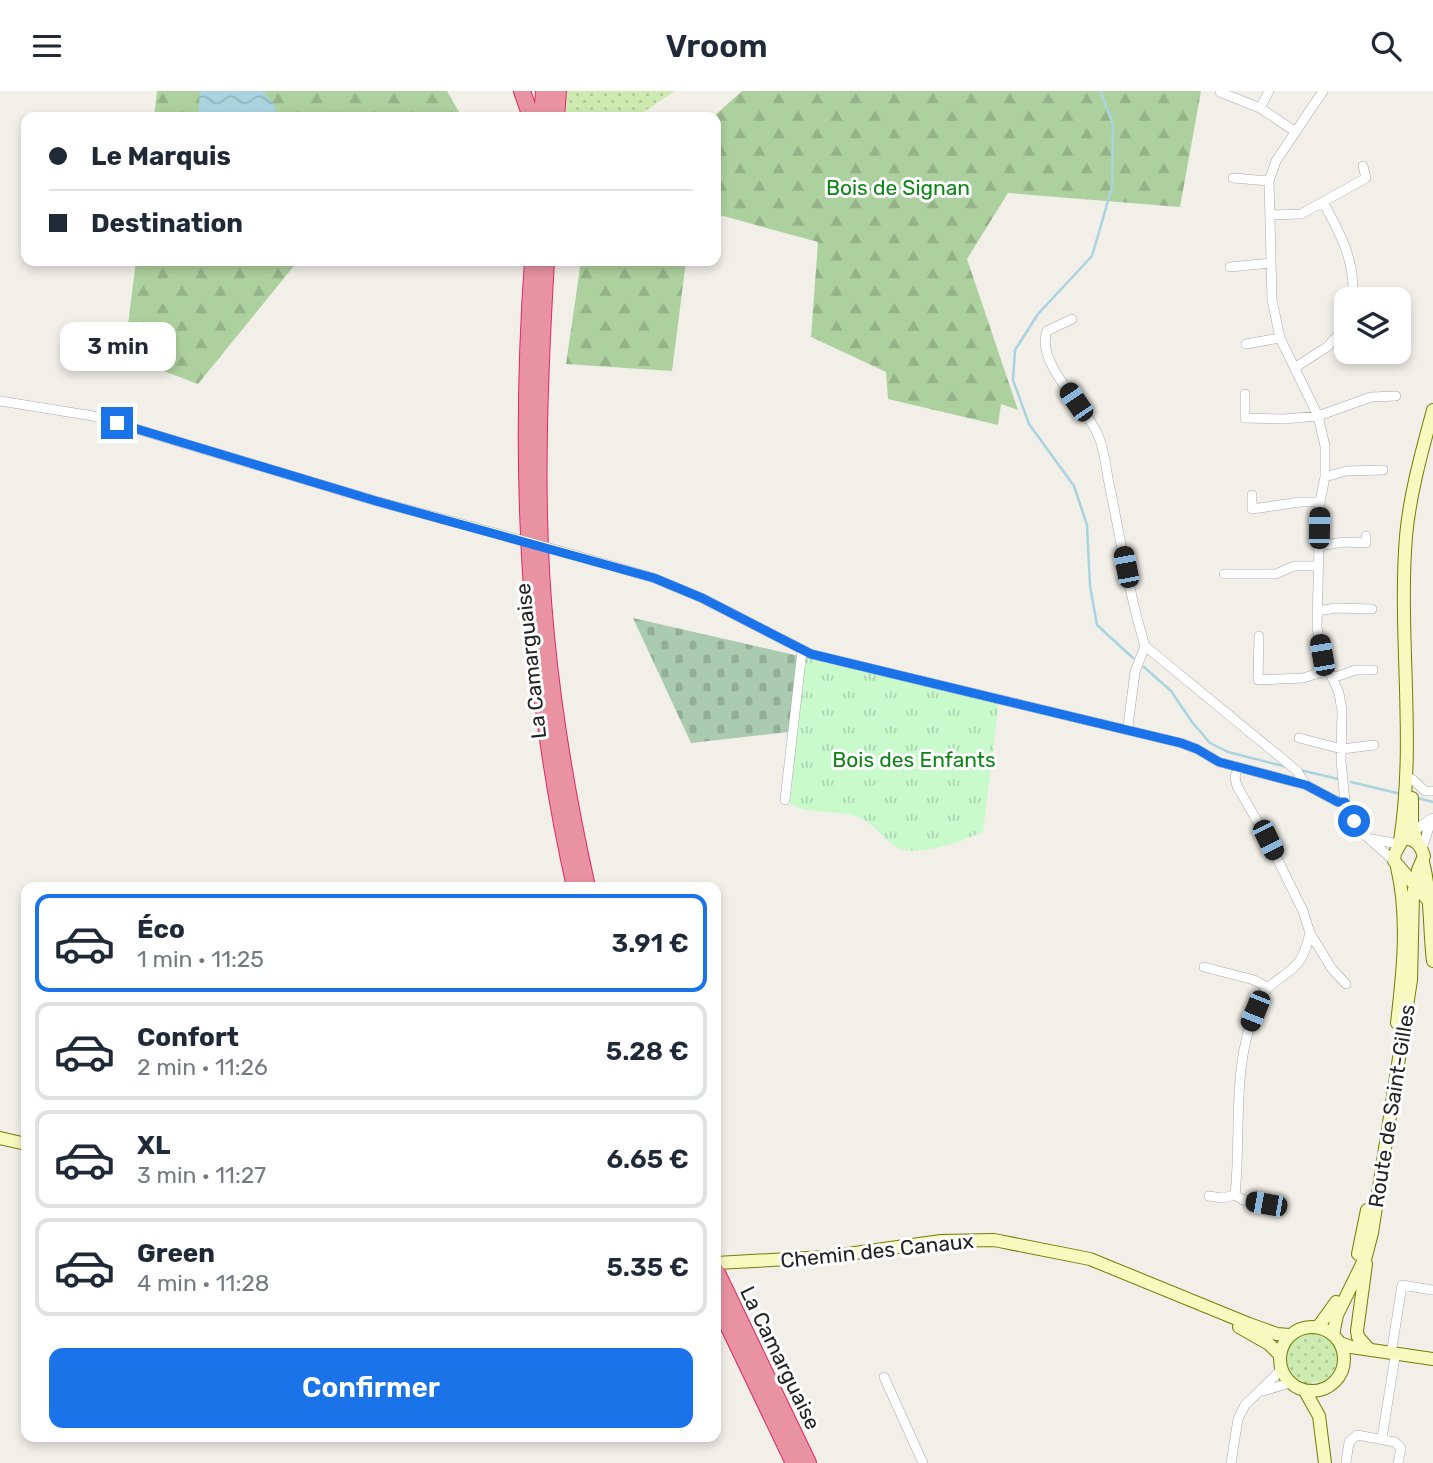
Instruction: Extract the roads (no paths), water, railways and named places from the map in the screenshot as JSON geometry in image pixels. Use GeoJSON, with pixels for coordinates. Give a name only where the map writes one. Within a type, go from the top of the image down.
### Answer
{"type":"FeatureCollection","features":[{"type":"Feature","properties":{"kind":"highway"},"geometry":{"type":"LineString","coordinates":[[522,91],[529,112]]}},
{"type":"Feature","properties":{"kind":"highway"},"geometry":{"type":"LineString","coordinates":[[542,112],[544,91]]}},
{"type":"Feature","properties":{"kind":"highway"},"geometry":{"type":"LineString","coordinates":[[556,112],[558,91]]}},
{"type":"Feature","properties":{"kind":"highway","name":"La Camarguaise"},"geometry":{"type":"LineString","coordinates":[[531,266],[526,422],[527,519],[533,618],[553,773],[574,882]]}},
{"type":"Feature","properties":{"kind":"highway","name":"La Camarguaise"},"geometry":{"type":"LineString","coordinates":[[547,266],[538,425],[539,517],[549,654],[565,772],[586,882]]}},
{"type":"Feature","properties":{"kind":"highway"},"geometry":{"type":"LineString","coordinates":[[538,425],[545,353]]}},
{"type":"Feature","properties":{"kind":"highway","name":"La Camarguaise"},"geometry":{"type":"LineString","coordinates":[[721,1281],[808,1463]]}},
{"type":"Feature","properties":{"kind":"highway","name":"La Camarguaise"},"geometry":{"type":"LineString","coordinates":[[721,1310],[794,1463]]}},
{"type":"Feature","properties":{"kind":"main road"},"geometry":{"type":"LineString","coordinates":[[1397,866],[1406,762],[1406,537],[1417,472],[1433,410]]}},
{"type":"Feature","properties":{"kind":"main road","name":"Route de Saint-Gilles"},"geometry":{"type":"LineString","coordinates":[[1337,1339],[1337,1315],[1366,1256],[1411,980],[1413,895],[1419,851],[1412,779],[1410,536],[1416,494],[1433,425]]}},
{"type":"Feature","properties":{"kind":"main road"},"geometry":{"type":"LineString","coordinates":[[1400,841],[1412,839],[1419,851],[1428,887],[1433,961]]}},
{"type":"Feature","properties":{"kind":"main road"},"geometry":{"type":"LineString","coordinates":[[1397,866],[1419,851]]}},
{"type":"Feature","properties":{"kind":"main road"},"geometry":{"type":"LineString","coordinates":[[1397,866],[1427,899]]}},
{"type":"Feature","properties":{"kind":"main road","name":"Route de Saint-Gilles"},"geometry":{"type":"LineString","coordinates":[[1318,1327],[1331,1312],[1356,1262],[1378,1145],[1400,996],[1404,895],[1397,866]]}},
{"type":"Feature","properties":{"kind":"main road"},"geometry":{"type":"LineString","coordinates":[[0,1138],[21,1143]]}},
{"type":"Feature","properties":{"kind":"main road","name":"Chemin des Canaux"},"geometry":{"type":"LineString","coordinates":[[721,1263],[826,1257],[940,1241],[994,1240],[1090,1259],[1277,1334],[1289,1335]]}},
{"type":"Feature","properties":{"kind":"main road"},"geometry":{"type":"LineString","coordinates":[[1366,1256],[1357,1331],[1358,1337],[1372,1350]]}},
{"type":"Feature","properties":{"kind":"main road","name":"Chemin des Canaux"},"geometry":{"type":"LineString","coordinates":[[1197,1303],[1269,1343],[1279,1354]]}},
{"type":"Feature","properties":{"kind":"main road"},"geometry":{"type":"LineString","coordinates":[[1325,1463],[1319,1416],[1305,1391],[1290,1383],[1281,1370],[1279,1354],[1289,1335],[1308,1327],[1318,1327],[1351,1347],[1393,1350],[1433,1359]]}},
{"type":"Feature","properties":{"kind":"main road"},"geometry":{"type":"LineString","coordinates":[[1305,1391],[1325,1389],[1339,1376],[1343,1367],[1343,1352],[1337,1339]]}},
{"type":"Feature","properties":{"kind":"main road"},"geometry":{"type":"LineString","coordinates":[[1343,1367],[1372,1350]]}},
{"type":"Feature","properties":{"kind":"main road"},"geometry":{"type":"LineString","coordinates":[[1325,1389],[1323,1403],[1333,1463]]}},
{"type":"Feature","properties":{"kind":"street"},"geometry":{"type":"LineString","coordinates":[[1260,108],[1269,91]]}},
{"type":"Feature","properties":{"kind":"street"},"geometry":{"type":"LineString","coordinates":[[1324,91],[1276,161],[1269,181],[1272,300],[1280,338],[1318,416],[1325,446],[1325,477],[1320,502],[1317,627],[1322,655],[1339,693],[1342,711],[1345,802],[1354,821],[1397,866]]}},
{"type":"Feature","properties":{"kind":"street"},"geometry":{"type":"LineString","coordinates":[[1220,92],[1260,108],[1296,132]]}},
{"type":"Feature","properties":{"kind":"street"},"geometry":{"type":"LineString","coordinates":[[1270,215],[1301,214],[1366,178],[1363,166]]}},
{"type":"Feature","properties":{"kind":"street"},"geometry":{"type":"LineString","coordinates":[[1233,178],[1269,181]]}},
{"type":"Feature","properties":{"kind":"street"},"geometry":{"type":"LineString","coordinates":[[1322,202],[1350,258],[1354,287]]}},
{"type":"Feature","properties":{"kind":"street"},"geometry":{"type":"LineString","coordinates":[[1230,267],[1271,263]]}},
{"type":"Feature","properties":{"kind":"street"},"geometry":{"type":"LineString","coordinates":[[1072,319],[1046,331],[1046,349],[1065,385],[1098,435],[1135,615],[1145,646],[1285,761],[1306,785]]}},
{"type":"Feature","properties":{"kind":"street"},"geometry":{"type":"LineString","coordinates":[[1246,344],[1280,338]]}},
{"type":"Feature","properties":{"kind":"street"},"geometry":{"type":"LineString","coordinates":[[1294,368],[1327,347],[1334,339]]}},
{"type":"Feature","properties":{"kind":"street"},"geometry":{"type":"LineString","coordinates":[[1245,394],[1245,418],[1284,419],[1318,416],[1371,397],[1396,396]]}},
{"type":"Feature","properties":{"kind":"street"},"geometry":{"type":"LineString","coordinates":[[0,401],[93,416],[363,497],[654,578],[702,598],[802,651],[1181,743],[1219,762],[1306,785],[1338,802],[1345,802]]}},
{"type":"Feature","properties":{"kind":"street"},"geometry":{"type":"LineString","coordinates":[[1325,477],[1346,471],[1383,470]]}},
{"type":"Feature","properties":{"kind":"street"},"geometry":{"type":"LineString","coordinates":[[1252,495],[1252,509],[1320,502]]}},
{"type":"Feature","properties":{"kind":"street"},"geometry":{"type":"LineString","coordinates":[[1319,547],[1344,542],[1366,543],[1366,536]]}},
{"type":"Feature","properties":{"kind":"street"},"geometry":{"type":"LineString","coordinates":[[1224,575],[1276,574],[1294,566],[1318,566]]}},
{"type":"Feature","properties":{"kind":"street"},"geometry":{"type":"LineString","coordinates":[[1318,611],[1336,608],[1373,609]]}},
{"type":"Feature","properties":{"kind":"street"},"geometry":{"type":"LineString","coordinates":[[1259,636],[1258,680],[1373,670]]}},
{"type":"Feature","properties":{"kind":"street"},"geometry":{"type":"LineString","coordinates":[[1129,730],[1135,672],[1145,646]]}},
{"type":"Feature","properties":{"kind":"street"},"geometry":{"type":"LineString","coordinates":[[785,800],[802,651]]}},
{"type":"Feature","properties":{"kind":"street"},"geometry":{"type":"LineString","coordinates":[[1299,737],[1342,748],[1374,745]]}},
{"type":"Feature","properties":{"kind":"street"},"geometry":{"type":"LineString","coordinates":[[1237,768],[1237,786],[1268,840],[1303,911],[1310,933],[1332,969],[1346,984]]}},
{"type":"Feature","properties":{"kind":"street"},"geometry":{"type":"LineString","coordinates":[[1412,779],[1425,791],[1433,791]]}},
{"type":"Feature","properties":{"kind":"street"},"geometry":{"type":"LineString","coordinates":[[1419,851],[1433,817]]}},
{"type":"Feature","properties":{"kind":"street"},"geometry":{"type":"LineString","coordinates":[[1419,851],[1433,817]]}},
{"type":"Feature","properties":{"kind":"street"},"geometry":{"type":"LineString","coordinates":[[1367,837],[1376,841],[1400,841]]}},
{"type":"Feature","properties":{"kind":"street"},"geometry":{"type":"LineString","coordinates":[[1412,939],[1431,929]]}},
{"type":"Feature","properties":{"kind":"street"},"geometry":{"type":"LineString","coordinates":[[1235,1195],[1241,1063],[1249,1025],[1267,987],[1297,965],[1305,952],[1310,933]]}},
{"type":"Feature","properties":{"kind":"street"},"geometry":{"type":"LineString","coordinates":[[1204,967],[1254,980],[1267,987]]}},
{"type":"Feature","properties":{"kind":"street"},"geometry":{"type":"LineString","coordinates":[[1209,1196],[1222,1198],[1235,1195],[1243,1200],[1266,1204]]}},
{"type":"Feature","properties":{"kind":"street"},"geometry":{"type":"LineString","coordinates":[[1382,1438],[1395,1357],[1393,1350],[1402,1285],[1432,1290]]}},
{"type":"Feature","properties":{"kind":"street"},"geometry":{"type":"LineString","coordinates":[[1231,1463],[1238,1419],[1245,1405],[1281,1370]]}},
{"type":"Feature","properties":{"kind":"street"},"geometry":{"type":"LineString","coordinates":[[884,1377],[923,1463]]}},
{"type":"Feature","properties":{"kind":"street"},"geometry":{"type":"LineString","coordinates":[[1255,1394],[1270,1387],[1290,1383]]}},
{"type":"Feature","properties":{"kind":"street"},"geometry":{"type":"LineString","coordinates":[[1346,1463],[1349,1442],[1357,1435],[1382,1438],[1399,1445],[1401,1448],[1398,1463]]}},
{"type":"Feature","properties":{"kind":"water"},"geometry":{"type":"Polygon","coordinates":[[[200,91],[263,91],[275,106],[276,112],[198,112],[200,91]]]}},
{"type":"Feature","properties":{"kind":"waterway"},"geometry":{"type":"LineString","coordinates":[[1100,91],[1113,124],[1112,187],[1092,256],[1038,314],[1015,350],[1013,380],[1029,424],[1074,486],[1087,525],[1090,586],[1097,625],[1133,658]]}},
{"type":"Feature","properties":{"kind":"waterway"},"geometry":{"type":"LineString","coordinates":[[1144,667],[1171,691],[1210,743],[1228,752],[1287,767]]}},
{"type":"Feature","properties":{"kind":"waterway"},"geometry":{"type":"LineString","coordinates":[[1300,770],[1338,779]]}},
{"type":"Feature","properties":{"kind":"waterway"},"geometry":{"type":"LineString","coordinates":[[1351,782],[1401,794]]}},
{"type":"Feature","properties":{"kind":"waterway"},"geometry":{"type":"LineString","coordinates":[[1418,798],[1433,802]]}},
{"type":"Feature","properties":{"kind":"park label","name":"Bois de Signan"},"geometry":{"type":"Point","coordinates":[898,188]}},
{"type":"Feature","properties":{"kind":"park label","name":"Bois des Enfants"},"geometry":{"type":"Point","coordinates":[914,760]}}]}
